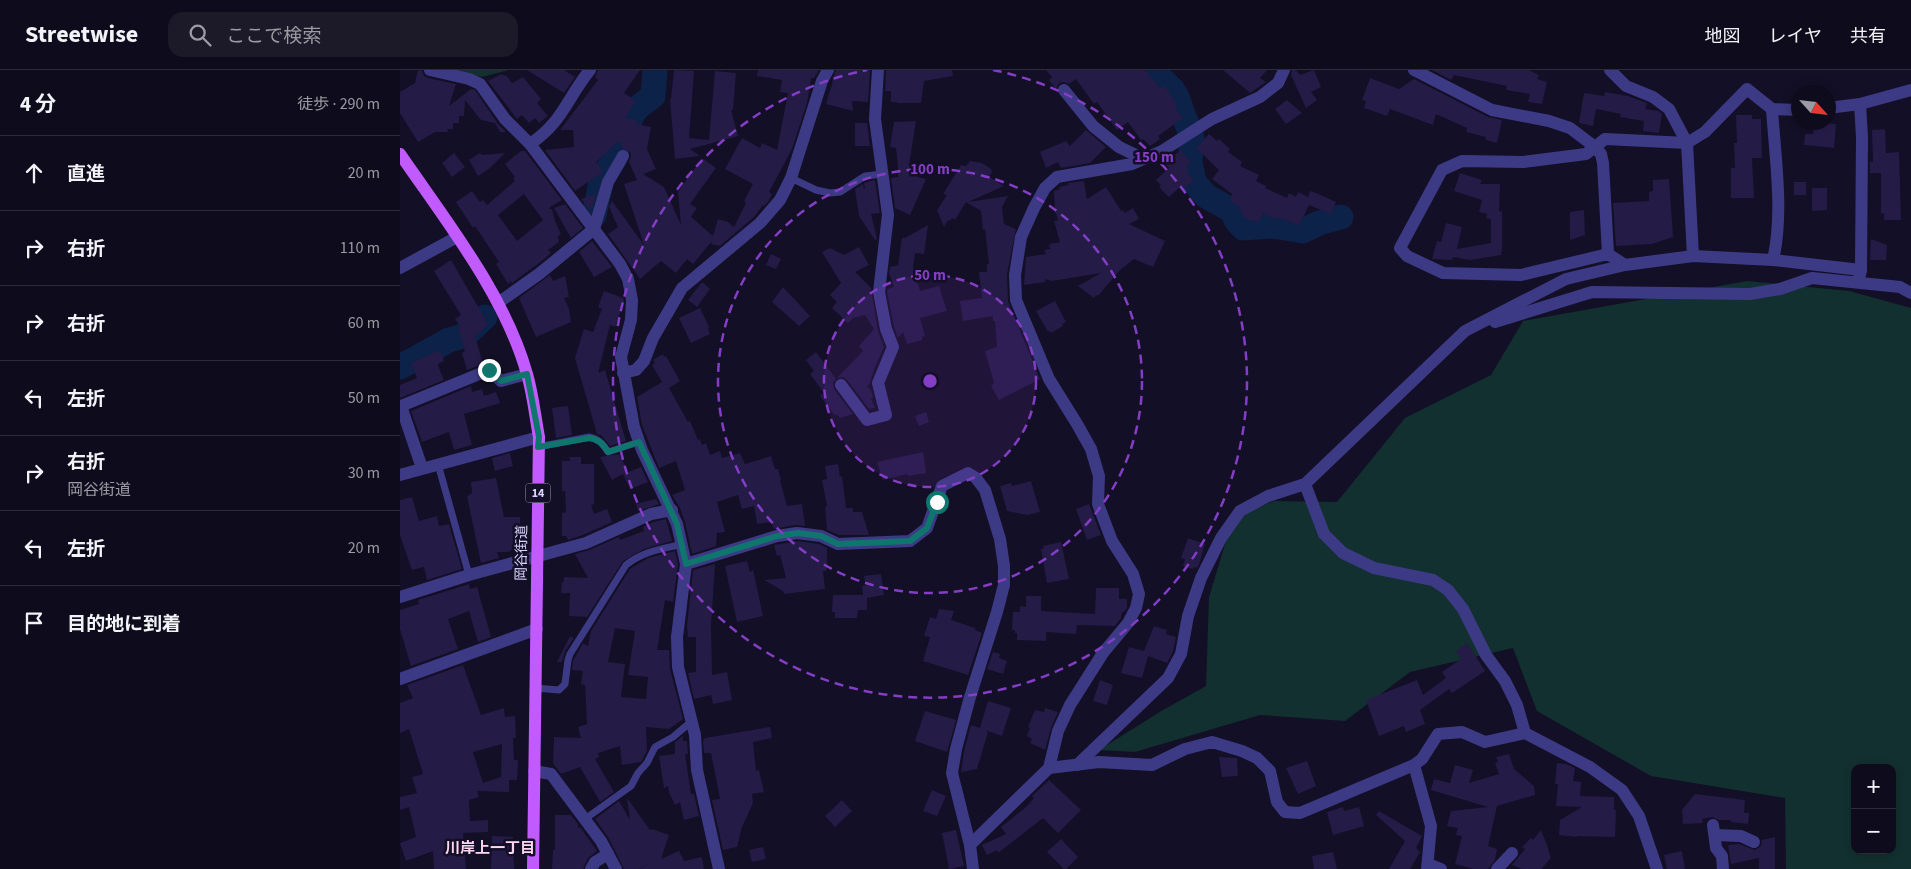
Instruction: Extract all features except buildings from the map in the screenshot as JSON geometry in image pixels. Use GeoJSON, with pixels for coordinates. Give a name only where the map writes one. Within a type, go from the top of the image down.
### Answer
{"type":"FeatureCollection","features":[{"type":"Feature","properties":{"kind":"main road","name":"岡谷街道"},"geometry":{"type":"LineString","coordinates":[[400,154],[457,237],[498,303],[514,337],[527,374],[538,442],[533,869]]}},
{"type":"Feature","properties":{"kind":"street"},"geometry":{"type":"LineString","coordinates":[[430,70],[469,79],[480,84],[505,119],[530,144],[620,264],[628,280],[632,300],[631,320],[621,357],[623,373],[639,442],[672,510],[683,544],[686,564],[677,637],[678,667],[692,720],[697,770],[719,869]]}},
{"type":"Feature","properties":{"kind":"street"},"geometry":{"type":"LineString","coordinates":[[530,144],[556,122],[590,70]]}},
{"type":"Feature","properties":{"kind":"street"},"geometry":{"type":"LineString","coordinates":[[623,373],[636,370],[644,361],[653,338],[682,288],[760,223],[780,200],[791,178],[822,80],[828,70]]}},
{"type":"Feature","properties":{"kind":"street"},"geometry":{"type":"LineString","coordinates":[[841,385],[867,420],[886,415],[878,383],[893,347],[886,329],[879,292],[888,215],[875,119],[878,70]]}},
{"type":"Feature","properties":{"kind":"street"},"geometry":{"type":"LineString","coordinates":[[970,845],[1049,768],[1058,731],[1070,705],[1103,653],[1128,623],[1136,608],[1139,594],[1133,574],[1112,541],[1098,504],[1099,476],[1091,449],[1048,379],[1016,300],[1016,265],[1021,237],[1045,188],[1057,178],[1132,164],[1162,151],[1212,119],[1260,97],[1278,83],[1284,70]]}},
{"type":"Feature","properties":{"kind":"street"},"geometry":{"type":"LineString","coordinates":[[1414,70],[1492,110],[1549,121],[1570,128],[1595,147],[1601,154],[1603,163],[1608,254]]}},
{"type":"Feature","properties":{"kind":"street"},"geometry":{"type":"LineString","coordinates":[[1610,70],[1626,86],[1653,97],[1669,109],[1688,143],[1693,256]]}},
{"type":"Feature","properties":{"kind":"street"},"geometry":{"type":"LineString","coordinates":[[1625,265],[1608,254],[1521,275],[1444,273],[1407,256],[1400,248],[1442,170],[1462,161],[1523,162],[1586,154],[1605,139],[1688,143],[1705,132],[1747,89],[1772,109],[1791,110]]}},
{"type":"Feature","properties":{"kind":"street"},"geometry":{"type":"LineString","coordinates":[[1064,90],[1093,126],[1119,147],[1144,159]]}},
{"type":"Feature","properties":{"kind":"street"},"geometry":{"type":"LineString","coordinates":[[1836,107],[1860,104],[1911,90]]}},
{"type":"Feature","properties":{"kind":"street"},"geometry":{"type":"LineString","coordinates":[[1859,276],[1862,137],[1860,104]]}},
{"type":"Feature","properties":{"kind":"street"},"geometry":{"type":"LineString","coordinates":[[1772,109],[1777,184],[1778,241],[1773,260]]}},
{"type":"Feature","properties":{"kind":"street"},"geometry":{"type":"LineString","coordinates":[[498,303],[594,229],[608,182],[623,156]]}},
{"type":"Feature","properties":{"kind":"street"},"geometry":{"type":"LineString","coordinates":[[401,268],[457,237]]}},
{"type":"Feature","properties":{"kind":"street"},"geometry":{"type":"LineString","coordinates":[[1078,765],[1168,678],[1181,654],[1188,616],[1200,578],[1221,538],[1240,511],[1268,496],[1305,484],[1465,331],[1566,279],[1625,265],[1693,256],[1773,260],[1859,276],[1900,287],[1911,293]]}},
{"type":"Feature","properties":{"kind":"street"},"geometry":{"type":"LineString","coordinates":[[1465,331],[1592,292],[1750,294],[1780,288],[1812,278],[1859,276]]}},
{"type":"Feature","properties":{"kind":"street"},"geometry":{"type":"LineString","coordinates":[[422,468],[401,402],[489,370],[501,381],[527,374]]}},
{"type":"Feature","properties":{"kind":"street"},"geometry":{"type":"LineString","coordinates":[[400,475],[438,464],[538,442]]}},
{"type":"Feature","properties":{"kind":"street"},"geometry":{"type":"LineString","coordinates":[[686,564],[777,536],[798,533],[821,536],[838,544],[910,541],[927,528],[942,486],[968,473],[976,478],[984,490],[1000,539],[1004,566],[1004,585],[956,749],[952,773],[970,845],[973,869]]}},
{"type":"Feature","properties":{"kind":"street"},"geometry":{"type":"LineString","coordinates":[[1305,484],[1324,534],[1343,553],[1374,568],[1432,580],[1448,590],[1463,609],[1486,655],[1505,681],[1517,705],[1525,733]]}},
{"type":"Feature","properties":{"kind":"street"},"geometry":{"type":"LineString","coordinates":[[400,597],[469,575],[586,543],[651,514],[672,510]]}},
{"type":"Feature","properties":{"kind":"street"},"geometry":{"type":"LineString","coordinates":[[400,679],[537,630]]}},
{"type":"Feature","properties":{"kind":"street"},"geometry":{"type":"LineString","coordinates":[[1049,768],[1099,762],[1152,765],[1185,749],[1212,742],[1242,751],[1257,758],[1270,771],[1277,802],[1286,812],[1300,813],[1414,765],[1422,759],[1438,734],[1462,732],[1485,742],[1525,733],[1590,767],[1622,790],[1639,816],[1656,869]]}},
{"type":"Feature","properties":{"kind":"street"},"geometry":{"type":"LineString","coordinates":[[1414,765],[1431,826],[1427,867],[1441,869]]}},
{"type":"Feature","properties":{"kind":"street"},"geometry":{"type":"LineString","coordinates":[[534,772],[551,774],[601,841],[616,869]]}},
{"type":"Feature","properties":{"kind":"street"},"geometry":{"type":"LineString","coordinates":[[1723,869],[1722,856],[1716,848],[1714,830],[1740,836],[1754,842]]}},
{"type":"Feature","properties":{"kind":"street"},"geometry":{"type":"LineString","coordinates":[[591,869],[595,862],[608,854]]}},
{"type":"Feature","properties":{"kind":"street"},"geometry":{"type":"LineString","coordinates":[[1497,869],[1512,854]]}},
{"type":"Feature","properties":{"kind":"lane"},"geometry":{"type":"LineString","coordinates":[[791,178],[816,190],[830,193],[840,192],[865,176],[883,174]]}},
{"type":"Feature","properties":{"kind":"lane"},"geometry":{"type":"LineString","coordinates":[[538,442],[589,438],[602,443],[608,452],[639,442]]}},
{"type":"Feature","properties":{"kind":"lane"},"geometry":{"type":"LineString","coordinates":[[438,464],[469,575]]}},
{"type":"Feature","properties":{"kind":"lane"},"geometry":{"type":"LineString","coordinates":[[535,688],[558,690],[565,684],[570,654],[626,565],[635,557],[648,552],[683,544]]}},
{"type":"Feature","properties":{"kind":"lane"},"geometry":{"type":"LineString","coordinates":[[585,820],[631,786],[638,773],[647,763],[654,747],[674,737],[692,720]]}},
{"type":"Feature","properties":{"kind":"green space"},"geometry":{"type":"Polygon","coordinates":[[[453,70],[509,70],[482,77],[453,70]]]}},
{"type":"Feature","properties":{"kind":"green space"},"geometry":{"type":"Polygon","coordinates":[[[1747,281],[1849,291],[1911,308],[1911,869],[1786,869],[1785,798],[1651,776],[1537,711],[1513,648],[1410,672],[1345,721],[1260,715],[1135,752],[1099,750],[1206,686],[1209,597],[1233,518],[1274,501],[1337,502],[1405,418],[1491,375],[1523,321],[1747,281]]]}},
{"type":"Feature","properties":{"kind":"waterway"},"geometry":{"type":"LineString","coordinates":[[594,215],[602,178],[614,160],[620,139],[637,108],[653,96],[655,70]]}},
{"type":"Feature","properties":{"kind":"waterway"},"geometry":{"type":"LineString","coordinates":[[1152,70],[1172,89],[1177,97],[1192,138],[1190,162],[1194,182],[1206,196],[1233,211],[1236,220],[1243,228],[1273,226],[1303,231],[1319,223],[1341,217]]}},
{"type":"Feature","properties":{"kind":"waterway"},"geometry":{"type":"LineString","coordinates":[[400,367],[449,340],[469,332],[485,317]]}},
{"type":"Feature","properties":{"kind":"district","name":"川岸上一丁目"},"geometry":{"type":"Point","coordinates":[490,848]}},
{"type":"Feature","properties":{"kind":"route"},"geometry":{"type":"LineString","coordinates":[[489,370],[501,381],[527,374],[539,437],[538,447],[589,438],[602,443],[608,452],[639,442],[671,508],[682,541],[686,564],[777,536],[798,533],[821,536],[838,544],[910,541],[927,528],[937,502]]}}]}
